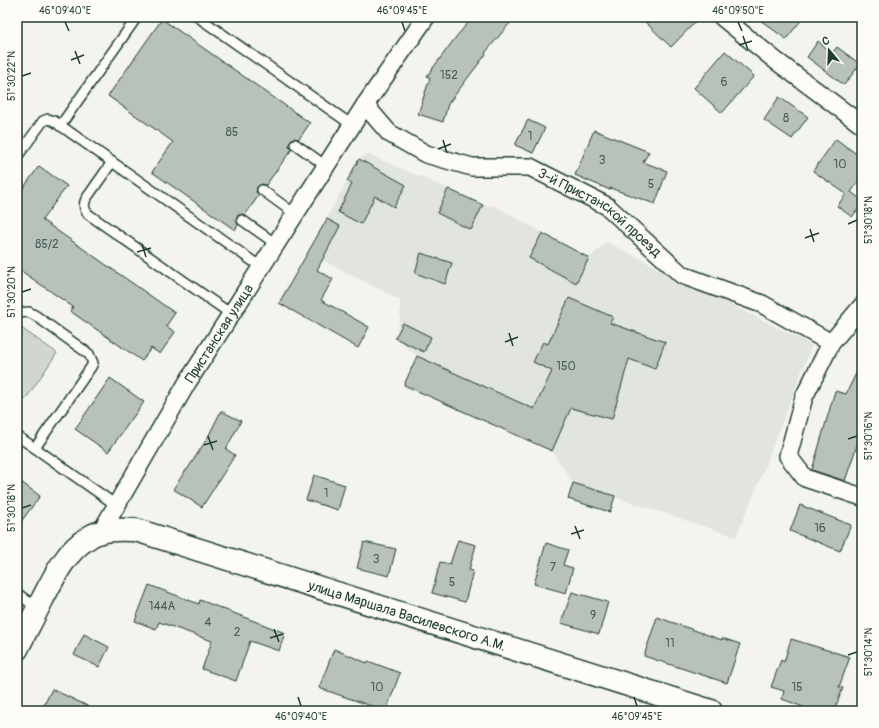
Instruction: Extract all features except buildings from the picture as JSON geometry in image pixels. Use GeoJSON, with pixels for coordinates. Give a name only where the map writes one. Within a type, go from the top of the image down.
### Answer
{"type":"FeatureCollection","features":[{"type":"Feature","properties":{"kind":"street","name":"Пристанская улица"},"geometry":{"type":"LineString","coordinates":[[101,532],[187,383],[365,105],[426,17]]}},
{"type":"Feature","properties":{"kind":"street"},"geometry":{"type":"LineString","coordinates":[[722,17],[862,125]]}},
{"type":"Feature","properties":{"kind":"street","name":"3-й Пристанской проезд"},"geometry":{"type":"LineString","coordinates":[[365,105],[389,133],[426,154],[472,167],[530,167],[607,206],[682,275],[762,304],[831,344]]}},
{"type":"Feature","properties":{"kind":"street"},"geometry":{"type":"LineString","coordinates":[[862,306],[831,344],[804,397],[788,456],[805,478],[862,497]]}},
{"type":"Feature","properties":{"kind":"street","name":"улица Маршала Василевского А.М."},"geometry":{"type":"LineString","coordinates":[[101,532],[136,530],[711,711]]}},
{"type":"Feature","properties":{"kind":"street"},"geometry":{"type":"LineString","coordinates":[[17,649],[54,577],[69,554],[88,538],[101,532]]}},
{"type":"Feature","properties":{"kind":"lane"},"geometry":{"type":"LineString","coordinates":[[60,126],[137,17]]}},
{"type":"Feature","properties":{"kind":"lane"},"geometry":{"type":"LineString","coordinates":[[198,17],[352,125]]}},
{"type":"Feature","properties":{"kind":"lane"},"geometry":{"type":"LineString","coordinates":[[17,157],[43,121],[48,119],[112,162],[261,267]]}},
{"type":"Feature","properties":{"kind":"lane"},"geometry":{"type":"LineString","coordinates":[[295,144],[326,166]]}},
{"type":"Feature","properties":{"kind":"lane"},"geometry":{"type":"LineString","coordinates":[[112,162],[86,199],[84,204],[88,214],[231,314]]}},
{"type":"Feature","properties":{"kind":"lane"},"geometry":{"type":"LineString","coordinates":[[262,190],[295,214]]}},
{"type":"Feature","properties":{"kind":"lane"},"geometry":{"type":"LineString","coordinates":[[242,220],[276,244]]}},
{"type":"Feature","properties":{"kind":"lane"},"geometry":{"type":"LineString","coordinates":[[17,313],[29,312],[36,316],[89,354],[93,362],[91,368],[35,448]]}},
{"type":"Feature","properties":{"kind":"lane"},"geometry":{"type":"LineString","coordinates":[[17,436],[116,505]]}},
{"type":"Feature","properties":{"kind":"lane"},"geometry":{"type":"LineString","coordinates":[[17,593],[38,609]]}},
{"type":"Feature","properties":{"kind":"shaded area"},"geometry":{"type":"Polygon","coordinates":[[[368,154],[483,205],[495,206],[589,258],[607,242],[812,345],[736,537],[573,483],[552,451],[404,385],[417,356],[395,338],[400,319],[400,300],[322,260],[316,270],[302,262],[359,159],[368,154]]]}},
{"type":"Feature","properties":{"kind":"shaded area"},"geometry":{"type":"Polygon","coordinates":[[[17,325],[57,353],[25,400],[17,394],[17,325]]]}}]}
